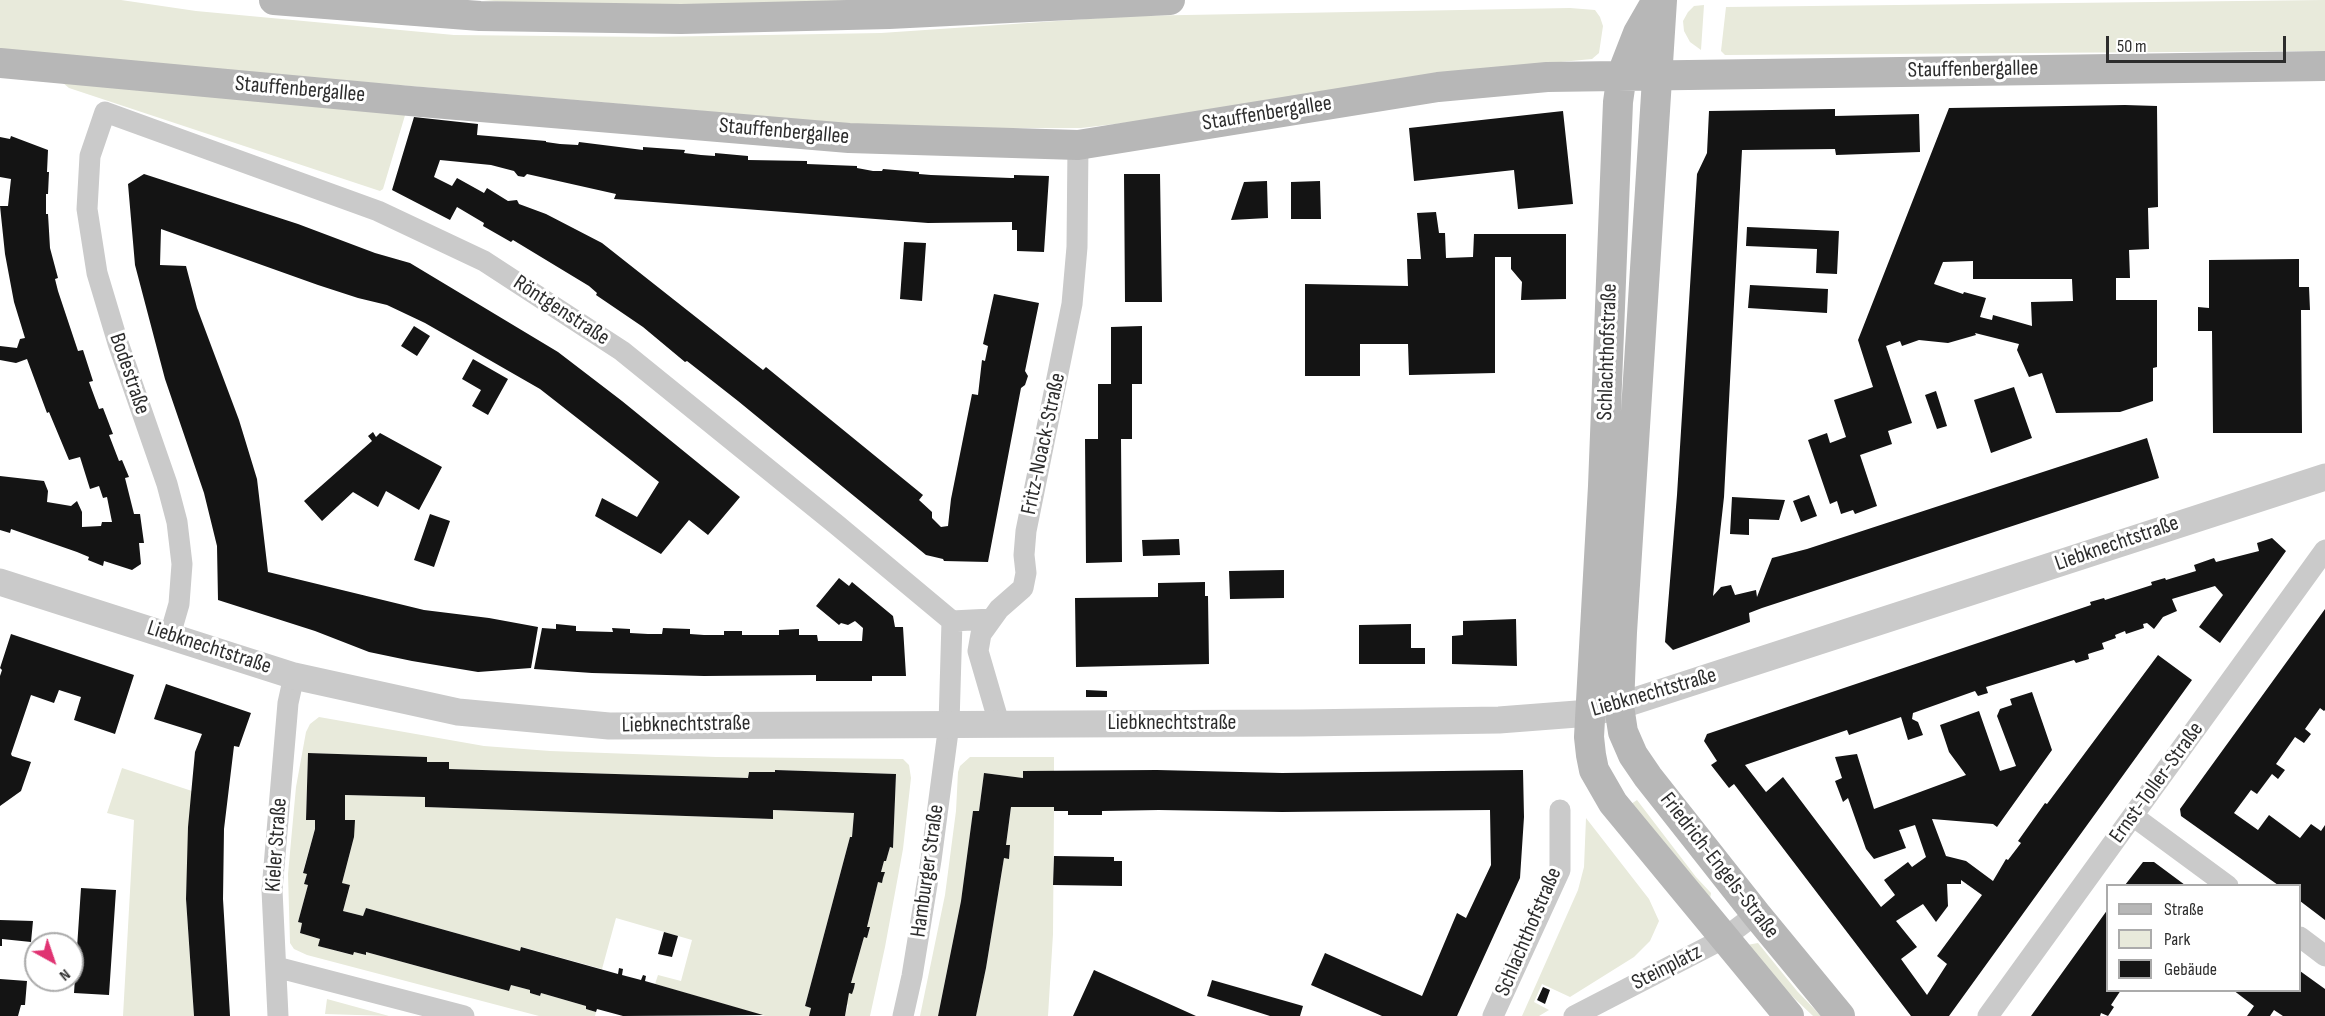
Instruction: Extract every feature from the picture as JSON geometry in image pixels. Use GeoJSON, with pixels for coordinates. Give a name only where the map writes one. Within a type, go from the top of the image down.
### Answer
{"type":"FeatureCollection","features":[{"type":"Feature","properties":{"kind":"main road"},"geometry":{"type":"LineString","coordinates":[[274,0],[480,16],[681,19],[889,14],[1170,0]]}},
{"type":"Feature","properties":{"kind":"main road","name":"Schlachthofstraße"},"geometry":{"type":"LineString","coordinates":[[1590,713],[1603,486],[1618,102],[1622,74],[1638,33],[1657,0]]}},
{"type":"Feature","properties":{"kind":"main road","name":"Schlachthofstraße"},"geometry":{"type":"LineString","coordinates":[[1619,706],[1662,0]]}},
{"type":"Feature","properties":{"kind":"main road","name":"Stauffenbergallee"},"geometry":{"type":"LineString","coordinates":[[0,63],[849,138],[1078,145],[1438,87],[1565,76],[2325,66]]}},
{"type":"Feature","properties":{"kind":"main road","name":"Friedrich-Engels-Straße"},"geometry":{"type":"LineString","coordinates":[[1619,706],[1623,732],[1634,755],[1756,914],[1840,1016]]}},
{"type":"Feature","properties":{"kind":"main road","name":"Friedrich-Engels-Straße"},"geometry":{"type":"LineString","coordinates":[[1590,713],[1589,737],[1594,770],[1613,803],[1723,939],[1789,1016]]}},
{"type":"Feature","properties":{"kind":"street","name":"Röntgenstraße"},"geometry":{"type":"LineString","coordinates":[[105,112],[378,211],[484,261],[622,351],[952,621]]}},
{"type":"Feature","properties":{"kind":"street","name":"Bodestraße"},"geometry":{"type":"LineString","coordinates":[[105,112],[90,156],[87,209],[97,273],[118,343],[167,484],[177,522],[181,574],[179,604],[170,635]]}},
{"type":"Feature","properties":{"kind":"street","name":"Fritz-Noack-Straße"},"geometry":{"type":"LineString","coordinates":[[999,723],[978,651],[981,634],[992,619],[1023,588],[1026,573],[1024,555],[1026,531],[1072,304],[1077,246],[1078,145]]}},
{"type":"Feature","properties":{"kind":"street","name":"Liebknechtstraße"},"geometry":{"type":"LineString","coordinates":[[0,582],[294,676],[458,712],[609,726],[1499,720],[1590,713],[1619,706],[2325,477]]}},
{"type":"Feature","properties":{"kind":"street","name":"Ernst-Toller-Straße"},"geometry":{"type":"LineString","coordinates":[[1988,1016],[2325,550]]}},
{"type":"Feature","properties":{"kind":"street"},"geometry":{"type":"LineString","coordinates":[[949,724],[952,621],[992,619]]}},
{"type":"Feature","properties":{"kind":"street","name":"Kieler Straße"},"geometry":{"type":"LineString","coordinates":[[278,1016],[272,890],[288,703],[294,676]]}},
{"type":"Feature","properties":{"kind":"street","name":"Hamburger Straße"},"geometry":{"type":"LineString","coordinates":[[903,1016],[932,860],[949,724]]}},
{"type":"Feature","properties":{"kind":"street","name":"Schlachthofstraße"},"geometry":{"type":"LineString","coordinates":[[1493,1016],[1560,870],[1560,810]]}},
{"type":"Feature","properties":{"kind":"street"},"geometry":{"type":"LineString","coordinates":[[2133,816],[2227,884]]}},
{"type":"Feature","properties":{"kind":"street","name":"Steinplatz"},"geometry":{"type":"LineString","coordinates":[[1574,1016],[1723,939],[1756,914]]}},
{"type":"Feature","properties":{"kind":"street"},"geometry":{"type":"LineString","coordinates":[[2301,938],[2325,956]]}},
{"type":"Feature","properties":{"kind":"street"},"geometry":{"type":"LineString","coordinates":[[276,967],[464,1016]]}},
{"type":"Feature","properties":{"kind":"green space"},"geometry":{"type":"Polygon","coordinates":[[[0,0],[121,0],[196,11],[454,35],[651,37],[881,33],[1131,16],[1570,8],[1595,10],[1603,26],[1599,53],[1592,59],[1415,76],[1158,119],[1081,128],[875,128],[714,112],[0,51],[0,0]]]}},
{"type":"Feature","properties":{"kind":"green space"},"geometry":{"type":"Polygon","coordinates":[[[483,0],[873,0],[574,8],[483,0]]]}},
{"type":"Feature","properties":{"kind":"green space"},"geometry":{"type":"Polygon","coordinates":[[[2325,0],[2325,51],[1725,55],[1721,51],[1726,7],[2325,0]]]}},
{"type":"Feature","properties":{"kind":"green space"},"geometry":{"type":"Polygon","coordinates":[[[1704,5],[1701,50],[1690,42],[1684,31],[1683,21],[1694,6],[1704,5]]]}},
{"type":"Feature","properties":{"kind":"green space"},"geometry":{"type":"Polygon","coordinates":[[[63,83],[406,112],[383,189],[380,191],[69,88],[63,83]]]}},
{"type":"Feature","properties":{"kind":"green space"},"geometry":{"type":"Polygon","coordinates":[[[319,717],[484,746],[550,751],[716,757],[903,759],[909,765],[911,778],[903,849],[870,1016],[845,1016],[848,1005],[846,1004],[855,984],[851,983],[864,937],[867,937],[870,928],[867,927],[878,882],[882,882],[884,873],[881,872],[884,861],[886,861],[890,847],[893,848],[896,774],[775,770],[775,772],[749,772],[748,778],[449,769],[449,762],[427,762],[427,757],[308,753],[306,820],[315,820],[315,829],[303,872],[307,874],[304,884],[308,885],[298,922],[302,923],[300,933],[320,939],[319,946],[352,955],[354,952],[365,955],[366,952],[509,991],[511,985],[530,990],[530,993],[540,996],[541,993],[586,1006],[586,1009],[596,1012],[595,1016],[539,1016],[307,955],[294,949],[290,943],[288,874],[296,787],[306,732],[310,724],[319,717]]]}},
{"type":"Feature","properties":{"kind":"green space"},"geometry":{"type":"Polygon","coordinates":[[[970,757],[1054,757],[1054,772],[1023,771],[1023,778],[984,773],[979,811],[973,811],[961,901],[938,1016],[920,1016],[945,895],[956,811],[958,772],[960,766],[970,757]]]}},
{"type":"Feature","properties":{"kind":"green space"},"geometry":{"type":"Polygon","coordinates":[[[122,768],[192,791],[186,899],[194,1016],[123,1016],[134,820],[107,813],[122,768]]]}},
{"type":"Feature","properties":{"kind":"green space"},"geometry":{"type":"Polygon","coordinates":[[[345,795],[425,797],[425,807],[773,819],[773,810],[854,813],[852,837],[850,837],[805,1006],[811,1008],[809,1016],[765,1016],[655,984],[658,975],[681,981],[692,940],[616,918],[602,969],[522,947],[520,951],[366,908],[363,916],[343,911],[350,886],[342,883],[354,837],[345,820],[345,795]]]}},
{"type":"Feature","properties":{"kind":"green space"},"geometry":{"type":"Polygon","coordinates":[[[1637,800],[1711,893],[1710,899],[1628,806],[1637,800]]]}},
{"type":"Feature","properties":{"kind":"green space"},"geometry":{"type":"Polygon","coordinates":[[[1011,807],[1054,807],[1053,934],[1048,1016],[976,1016],[1004,858],[1009,858],[1010,845],[1006,845],[1011,807]]]}},
{"type":"Feature","properties":{"kind":"green space"},"geometry":{"type":"Polygon","coordinates":[[[1586,818],[1649,899],[1659,921],[1650,941],[1634,957],[1570,997],[1542,984],[1534,1002],[1549,1010],[1539,1016],[1522,1016],[1578,890],[1584,867],[1586,818]]]}},
{"type":"Feature","properties":{"kind":"green space"},"geometry":{"type":"Polygon","coordinates":[[[1758,943],[1797,991],[1821,1016],[1813,1016],[1777,982],[1747,945],[1758,943]]]}},
{"type":"Feature","properties":{"kind":"green space"},"geometry":{"type":"Polygon","coordinates":[[[327,999],[389,1016],[325,1014],[327,999]]]}},
{"type":"Feature","properties":{"kind":"building"},"geometry":{"type":"Polygon","coordinates":[[[2157,106],[2158,207],[2148,208],[2149,249],[2129,250],[2130,278],[2116,278],[2116,300],[2157,300],[2157,367],[2153,368],[2153,401],[2120,412],[2056,413],[2042,373],[2029,377],[2017,350],[2019,344],[1975,333],[1976,335],[1948,343],[1919,340],[1902,346],[1900,341],[1886,346],[1912,423],[1888,431],[1892,444],[1860,455],[1877,506],[1855,514],[1853,510],[1841,514],[1837,501],[1830,504],[1808,440],[1827,433],[1830,443],[1846,437],[1834,400],[1873,387],[1858,340],[1949,108],[2157,106]],[[1973,261],[1943,262],[1934,284],[1963,294],[1964,292],[1986,298],[1980,317],[1992,320],[1993,315],[2032,326],[2031,302],[2073,301],[2072,279],[1973,279],[1973,261]]]}},
{"type":"Feature","properties":{"kind":"building"},"geometry":{"type":"Polygon","coordinates":[[[1835,109],[1835,116],[1919,114],[1920,152],[1836,155],[1835,149],[1742,150],[1724,497],[1713,596],[1721,587],[1731,585],[1735,595],[1756,590],[1757,597],[1772,558],[1807,549],[2147,438],[2159,478],[1762,608],[1749,613],[1750,622],[1673,650],[1665,642],[1677,495],[1697,174],[1707,153],[1709,111],[1835,109]]]}},
{"type":"Feature","properties":{"kind":"building"},"geometry":{"type":"Polygon","coordinates":[[[1563,111],[1573,204],[1518,209],[1514,170],[1414,181],[1409,128],[1563,111]]]}},
{"type":"Feature","properties":{"kind":"building"},"geometry":{"type":"Polygon","coordinates":[[[414,117],[478,124],[477,135],[560,144],[578,145],[579,142],[643,150],[643,147],[685,150],[684,153],[701,155],[715,156],[715,153],[748,156],[748,160],[807,161],[807,164],[857,166],[857,168],[873,171],[883,169],[931,175],[1011,178],[1014,178],[1014,175],[1049,176],[1044,252],[1017,251],[1017,230],[1012,230],[1012,222],[928,223],[614,199],[616,194],[527,174],[524,177],[518,176],[514,171],[491,165],[440,160],[434,177],[452,186],[457,178],[484,193],[487,188],[508,201],[517,200],[519,204],[546,214],[602,243],[763,370],[766,367],[923,495],[919,500],[932,512],[932,518],[941,527],[948,526],[951,499],[972,394],[978,395],[982,360],[985,361],[988,346],[983,344],[994,294],[1039,303],[1025,371],[1028,376],[1025,385],[1021,388],[988,562],[944,561],[926,555],[738,401],[687,361],[685,362],[643,327],[596,295],[597,293],[589,286],[513,240],[511,242],[483,226],[484,223],[457,207],[450,220],[392,190],[414,117]]]}},
{"type":"Feature","properties":{"kind":"building"},"geometry":{"type":"Polygon","coordinates":[[[11,136],[48,150],[46,214],[48,214],[50,248],[58,278],[55,279],[58,291],[78,351],[83,350],[93,381],[89,382],[99,409],[103,408],[113,434],[109,435],[119,461],[122,460],[129,477],[125,478],[134,514],[140,514],[144,543],[139,543],[141,564],[132,570],[104,561],[103,566],[88,560],[89,557],[77,552],[11,529],[10,533],[0,530],[0,476],[44,481],[48,491],[47,502],[71,506],[77,501],[82,512],[82,527],[101,526],[102,522],[112,522],[107,497],[103,498],[99,486],[90,489],[80,457],[69,460],[49,412],[47,413],[27,359],[16,363],[0,360],[0,346],[17,348],[20,339],[25,338],[14,302],[5,254],[0,206],[8,206],[11,179],[0,177],[0,137],[10,139],[11,136]]]}},
{"type":"Feature","properties":{"kind":"building"},"geometry":{"type":"Polygon","coordinates":[[[144,174],[410,263],[558,352],[740,497],[708,535],[689,520],[661,554],[595,516],[602,498],[637,517],[659,482],[540,389],[425,323],[387,305],[318,285],[161,229],[160,265],[186,266],[197,308],[239,420],[257,479],[268,572],[424,610],[538,627],[531,668],[478,672],[369,652],[315,631],[218,600],[217,546],[204,493],[165,379],[135,265],[128,184],[144,174]]]}},
{"type":"Feature","properties":{"kind":"building"},"geometry":{"type":"Polygon","coordinates":[[[1124,174],[1160,174],[1162,302],[1125,302],[1124,174]]]}},
{"type":"Feature","properties":{"kind":"building"},"geometry":{"type":"Polygon","coordinates":[[[1267,181],[1268,218],[1231,220],[1244,182],[1267,181]]]}},
{"type":"Feature","properties":{"kind":"building"},"geometry":{"type":"Polygon","coordinates":[[[1320,181],[1321,219],[1291,219],[1291,182],[1320,181]]]}},
{"type":"Feature","properties":{"kind":"building"},"geometry":{"type":"Polygon","coordinates":[[[1436,212],[1439,233],[1445,233],[1446,258],[1473,257],[1474,234],[1566,234],[1566,299],[1521,300],[1522,282],[1511,269],[1511,257],[1495,257],[1495,373],[1409,375],[1408,344],[1360,344],[1360,376],[1305,376],[1305,284],[1408,286],[1407,259],[1421,259],[1417,213],[1436,212]]]}},
{"type":"Feature","properties":{"kind":"building"},"geometry":{"type":"Polygon","coordinates":[[[1747,227],[1839,231],[1837,274],[1816,273],[1817,249],[1746,246],[1747,227]]]}},
{"type":"Feature","properties":{"kind":"building"},"geometry":{"type":"Polygon","coordinates":[[[904,242],[926,243],[922,301],[900,299],[904,242]]]}},
{"type":"Feature","properties":{"kind":"building"},"geometry":{"type":"Polygon","coordinates":[[[2299,259],[2299,287],[2309,287],[2310,310],[2301,310],[2302,433],[2213,433],[2212,331],[2198,331],[2198,307],[2209,308],[2209,260],[2299,259]]]}},
{"type":"Feature","properties":{"kind":"building"},"geometry":{"type":"Polygon","coordinates":[[[1750,285],[1828,289],[1827,313],[1748,308],[1750,285]]]}},
{"type":"Feature","properties":{"kind":"building"},"geometry":{"type":"Polygon","coordinates":[[[414,326],[430,336],[417,356],[401,346],[414,326]]]}},
{"type":"Feature","properties":{"kind":"building"},"geometry":{"type":"Polygon","coordinates":[[[1142,326],[1142,384],[1132,384],[1132,439],[1121,439],[1122,562],[1086,563],[1085,439],[1098,439],[1098,384],[1111,384],[1111,327],[1142,326]]]}},
{"type":"Feature","properties":{"kind":"building"},"geometry":{"type":"Polygon","coordinates":[[[473,359],[508,379],[488,415],[472,406],[481,390],[462,379],[473,359]]]}},
{"type":"Feature","properties":{"kind":"building"},"geometry":{"type":"Polygon","coordinates":[[[2014,387],[2032,438],[1991,453],[1974,400],[2014,387]]]}},
{"type":"Feature","properties":{"kind":"building"},"geometry":{"type":"Polygon","coordinates":[[[1936,391],[1947,426],[1937,429],[1925,395],[1936,391]]]}},
{"type":"Feature","properties":{"kind":"building"},"geometry":{"type":"Polygon","coordinates":[[[373,432],[376,437],[380,433],[442,467],[419,510],[386,491],[378,507],[353,492],[322,521],[304,501],[372,441],[368,436],[373,432]]]}},
{"type":"Feature","properties":{"kind":"building"},"geometry":{"type":"Polygon","coordinates":[[[1809,495],[1817,516],[1801,522],[1793,501],[1809,495]]]}},
{"type":"Feature","properties":{"kind":"building"},"geometry":{"type":"Polygon","coordinates":[[[1732,497],[1785,500],[1779,520],[1749,519],[1749,535],[1730,534],[1732,497]]]}},
{"type":"Feature","properties":{"kind":"building"},"geometry":{"type":"Polygon","coordinates":[[[430,514],[450,521],[434,567],[414,560],[430,514]]]}},
{"type":"Feature","properties":{"kind":"building"},"geometry":{"type":"Polygon","coordinates":[[[2272,538],[2286,551],[2220,643],[2199,627],[2223,595],[2215,586],[2172,599],[2177,611],[2163,617],[2154,629],[2147,623],[2143,624],[2144,628],[2115,635],[2116,638],[2102,643],[2104,649],[2088,654],[2089,659],[2076,663],[2074,660],[1986,687],[1988,693],[1978,696],[1975,691],[1913,713],[1912,719],[1918,722],[1923,735],[1908,740],[1901,717],[1849,735],[1847,730],[1745,765],[1766,792],[1783,777],[1881,907],[1895,895],[1884,880],[1908,862],[1912,867],[1926,857],[1915,825],[1899,830],[1906,848],[1874,859],[1866,849],[1848,798],[1843,802],[1835,781],[1842,778],[1835,757],[1857,754],[1874,809],[1966,775],[1949,752],[1940,725],[1979,711],[2000,771],[2016,766],[1997,716],[2000,709],[2012,705],[2010,699],[2032,692],[2052,750],[1997,827],[1993,824],[1932,819],[1946,856],[1966,861],[1993,881],[2006,859],[2008,860],[2021,843],[2018,841],[2045,803],[2047,804],[2158,655],[2192,680],[1949,1016],[1911,1016],[1734,784],[1729,788],[1711,765],[1717,761],[1704,741],[1707,734],[2091,605],[2090,602],[2104,598],[2105,600],[2152,585],[2151,582],[2196,571],[2194,565],[2214,558],[2216,562],[2259,551],[2257,543],[2272,538]],[[1961,880],[1961,884],[1947,884],[1948,906],[1936,922],[1923,904],[1896,921],[1917,947],[1901,959],[1927,995],[1947,964],[1937,956],[1982,895],[1961,880]]]}},
{"type":"Feature","properties":{"kind":"building"},"geometry":{"type":"Polygon","coordinates":[[[1179,539],[1180,555],[1143,556],[1142,540],[1179,539]]]}},
{"type":"Feature","properties":{"kind":"building"},"geometry":{"type":"Polygon","coordinates":[[[1284,570],[1284,598],[1230,599],[1229,571],[1284,570]]]}},
{"type":"Feature","properties":{"kind":"building"},"geometry":{"type":"Polygon","coordinates":[[[839,578],[849,586],[852,582],[893,616],[895,627],[903,627],[906,676],[872,676],[872,681],[816,681],[816,675],[704,676],[534,669],[542,628],[556,629],[556,624],[576,626],[576,631],[613,632],[612,628],[630,629],[630,633],[648,634],[662,634],[663,628],[690,629],[690,634],[704,635],[724,635],[724,631],[742,631],[742,635],[779,635],[779,630],[799,629],[799,635],[817,635],[818,641],[862,641],[863,628],[855,621],[848,625],[841,623],[839,625],[816,606],[839,578]]]}},
{"type":"Feature","properties":{"kind":"building"},"geometry":{"type":"Polygon","coordinates":[[[1205,582],[1205,596],[1208,596],[1209,664],[1076,667],[1075,598],[1158,597],[1158,583],[1205,582]]]}},
{"type":"Feature","properties":{"kind":"building"},"geometry":{"type":"Polygon","coordinates":[[[2325,609],[2325,710],[2320,708],[2305,729],[2311,734],[2304,743],[2295,737],[2276,764],[2285,770],[2278,779],[2272,774],[2257,794],[2251,790],[2234,813],[2258,830],[2269,815],[2300,838],[2311,824],[2321,831],[2325,825],[2325,920],[2301,902],[2301,884],[2277,884],[2181,816],[2180,809],[2325,609]]]}},
{"type":"Feature","properties":{"kind":"building"},"geometry":{"type":"Polygon","coordinates":[[[1516,619],[1517,666],[1452,664],[1452,636],[1463,635],[1463,621],[1516,619]]]}},
{"type":"Feature","properties":{"kind":"building"},"geometry":{"type":"Polygon","coordinates":[[[1411,624],[1411,648],[1425,648],[1425,664],[1359,664],[1359,625],[1411,624]]]}},
{"type":"Feature","properties":{"kind":"building"},"geometry":{"type":"Polygon","coordinates":[[[11,634],[134,675],[115,734],[74,720],[81,697],[59,690],[54,703],[31,695],[11,754],[31,762],[21,791],[0,806],[0,676],[2,670],[0,668],[11,634]]]}},
{"type":"Feature","properties":{"kind":"building"},"geometry":{"type":"Polygon","coordinates":[[[166,684],[251,713],[239,747],[234,746],[224,829],[223,899],[230,1016],[194,1016],[186,899],[188,827],[195,752],[202,734],[154,719],[166,684]]]}},
{"type":"Feature","properties":{"kind":"building"},"geometry":{"type":"Polygon","coordinates":[[[1086,690],[1107,691],[1107,697],[1086,697],[1086,690]]]}},
{"type":"Feature","properties":{"kind":"building"},"geometry":{"type":"Polygon","coordinates":[[[308,753],[427,757],[427,762],[449,762],[449,769],[748,778],[749,772],[775,772],[775,770],[896,774],[893,848],[890,847],[886,861],[884,861],[881,872],[885,872],[882,883],[878,882],[867,927],[870,927],[867,938],[864,937],[851,983],[855,983],[852,994],[849,993],[845,1016],[809,1016],[811,1008],[805,1006],[850,837],[852,837],[854,813],[773,810],[773,819],[425,807],[425,797],[345,795],[345,820],[355,820],[354,837],[342,883],[350,885],[343,911],[363,916],[366,908],[520,951],[521,947],[618,974],[619,968],[623,969],[622,975],[641,980],[643,975],[646,976],[645,981],[763,1015],[623,1016],[597,1009],[596,1012],[586,1009],[586,1006],[541,993],[540,996],[530,993],[530,990],[511,985],[509,991],[366,952],[366,955],[354,952],[353,955],[318,946],[320,939],[300,933],[302,923],[298,922],[308,885],[304,884],[307,874],[303,873],[315,829],[315,820],[306,820],[308,753]]]}},
{"type":"Feature","properties":{"kind":"building"},"geometry":{"type":"Polygon","coordinates":[[[1157,770],[1282,773],[1523,770],[1524,817],[1520,878],[1457,1016],[1382,1016],[1311,985],[1325,953],[1422,996],[1457,913],[1466,918],[1491,865],[1490,810],[1282,812],[1159,810],[1102,811],[1102,815],[1068,815],[1068,811],[1054,811],[1054,807],[1011,807],[1006,845],[1010,845],[1009,859],[1004,858],[976,1016],[938,1016],[961,901],[973,811],[979,811],[984,773],[1023,778],[1023,771],[1157,770]]]}},
{"type":"Feature","properties":{"kind":"building"},"geometry":{"type":"Polygon","coordinates":[[[1054,856],[1114,857],[1114,861],[1122,861],[1122,886],[1053,885],[1054,856]]]}},
{"type":"Feature","properties":{"kind":"building"},"geometry":{"type":"Polygon","coordinates":[[[2143,862],[2154,862],[2184,884],[2126,884],[2143,862]]]}},
{"type":"Feature","properties":{"kind":"building"},"geometry":{"type":"Polygon","coordinates":[[[81,888],[116,890],[109,995],[74,993],[84,992],[84,932],[78,932],[81,888]]]}},
{"type":"Feature","properties":{"kind":"building"},"geometry":{"type":"Polygon","coordinates":[[[2106,912],[2106,992],[2120,992],[2111,1005],[2114,1007],[2108,1016],[2101,1013],[2100,1016],[2031,1016],[2106,912]]]}},
{"type":"Feature","properties":{"kind":"building"},"geometry":{"type":"Polygon","coordinates":[[[0,920],[33,921],[32,932],[24,932],[24,941],[2,939],[2,946],[0,946],[0,920]]]}},
{"type":"Feature","properties":{"kind":"building"},"geometry":{"type":"Polygon","coordinates":[[[664,932],[678,936],[672,957],[658,954],[664,932]]]}},
{"type":"Feature","properties":{"kind":"building"},"geometry":{"type":"Polygon","coordinates":[[[1094,970],[1196,1016],[1073,1016],[1094,970]]]}},
{"type":"Feature","properties":{"kind":"building"},"geometry":{"type":"Polygon","coordinates":[[[2301,972],[2325,989],[2325,1016],[2283,1016],[2274,1010],[2270,1016],[2247,1016],[2254,1006],[2236,992],[2301,992],[2301,972]]]}},
{"type":"Feature","properties":{"kind":"building"},"geometry":{"type":"Polygon","coordinates":[[[0,979],[24,981],[25,1005],[21,1005],[18,1016],[0,1016],[0,979]]]}},
{"type":"Feature","properties":{"kind":"building"},"geometry":{"type":"Polygon","coordinates":[[[1212,980],[1303,1006],[1300,1016],[1270,1016],[1207,996],[1212,980]]]}},
{"type":"Feature","properties":{"kind":"building"},"geometry":{"type":"Polygon","coordinates":[[[1543,987],[1550,990],[1545,1004],[1537,1000],[1543,987]]]}}]}
